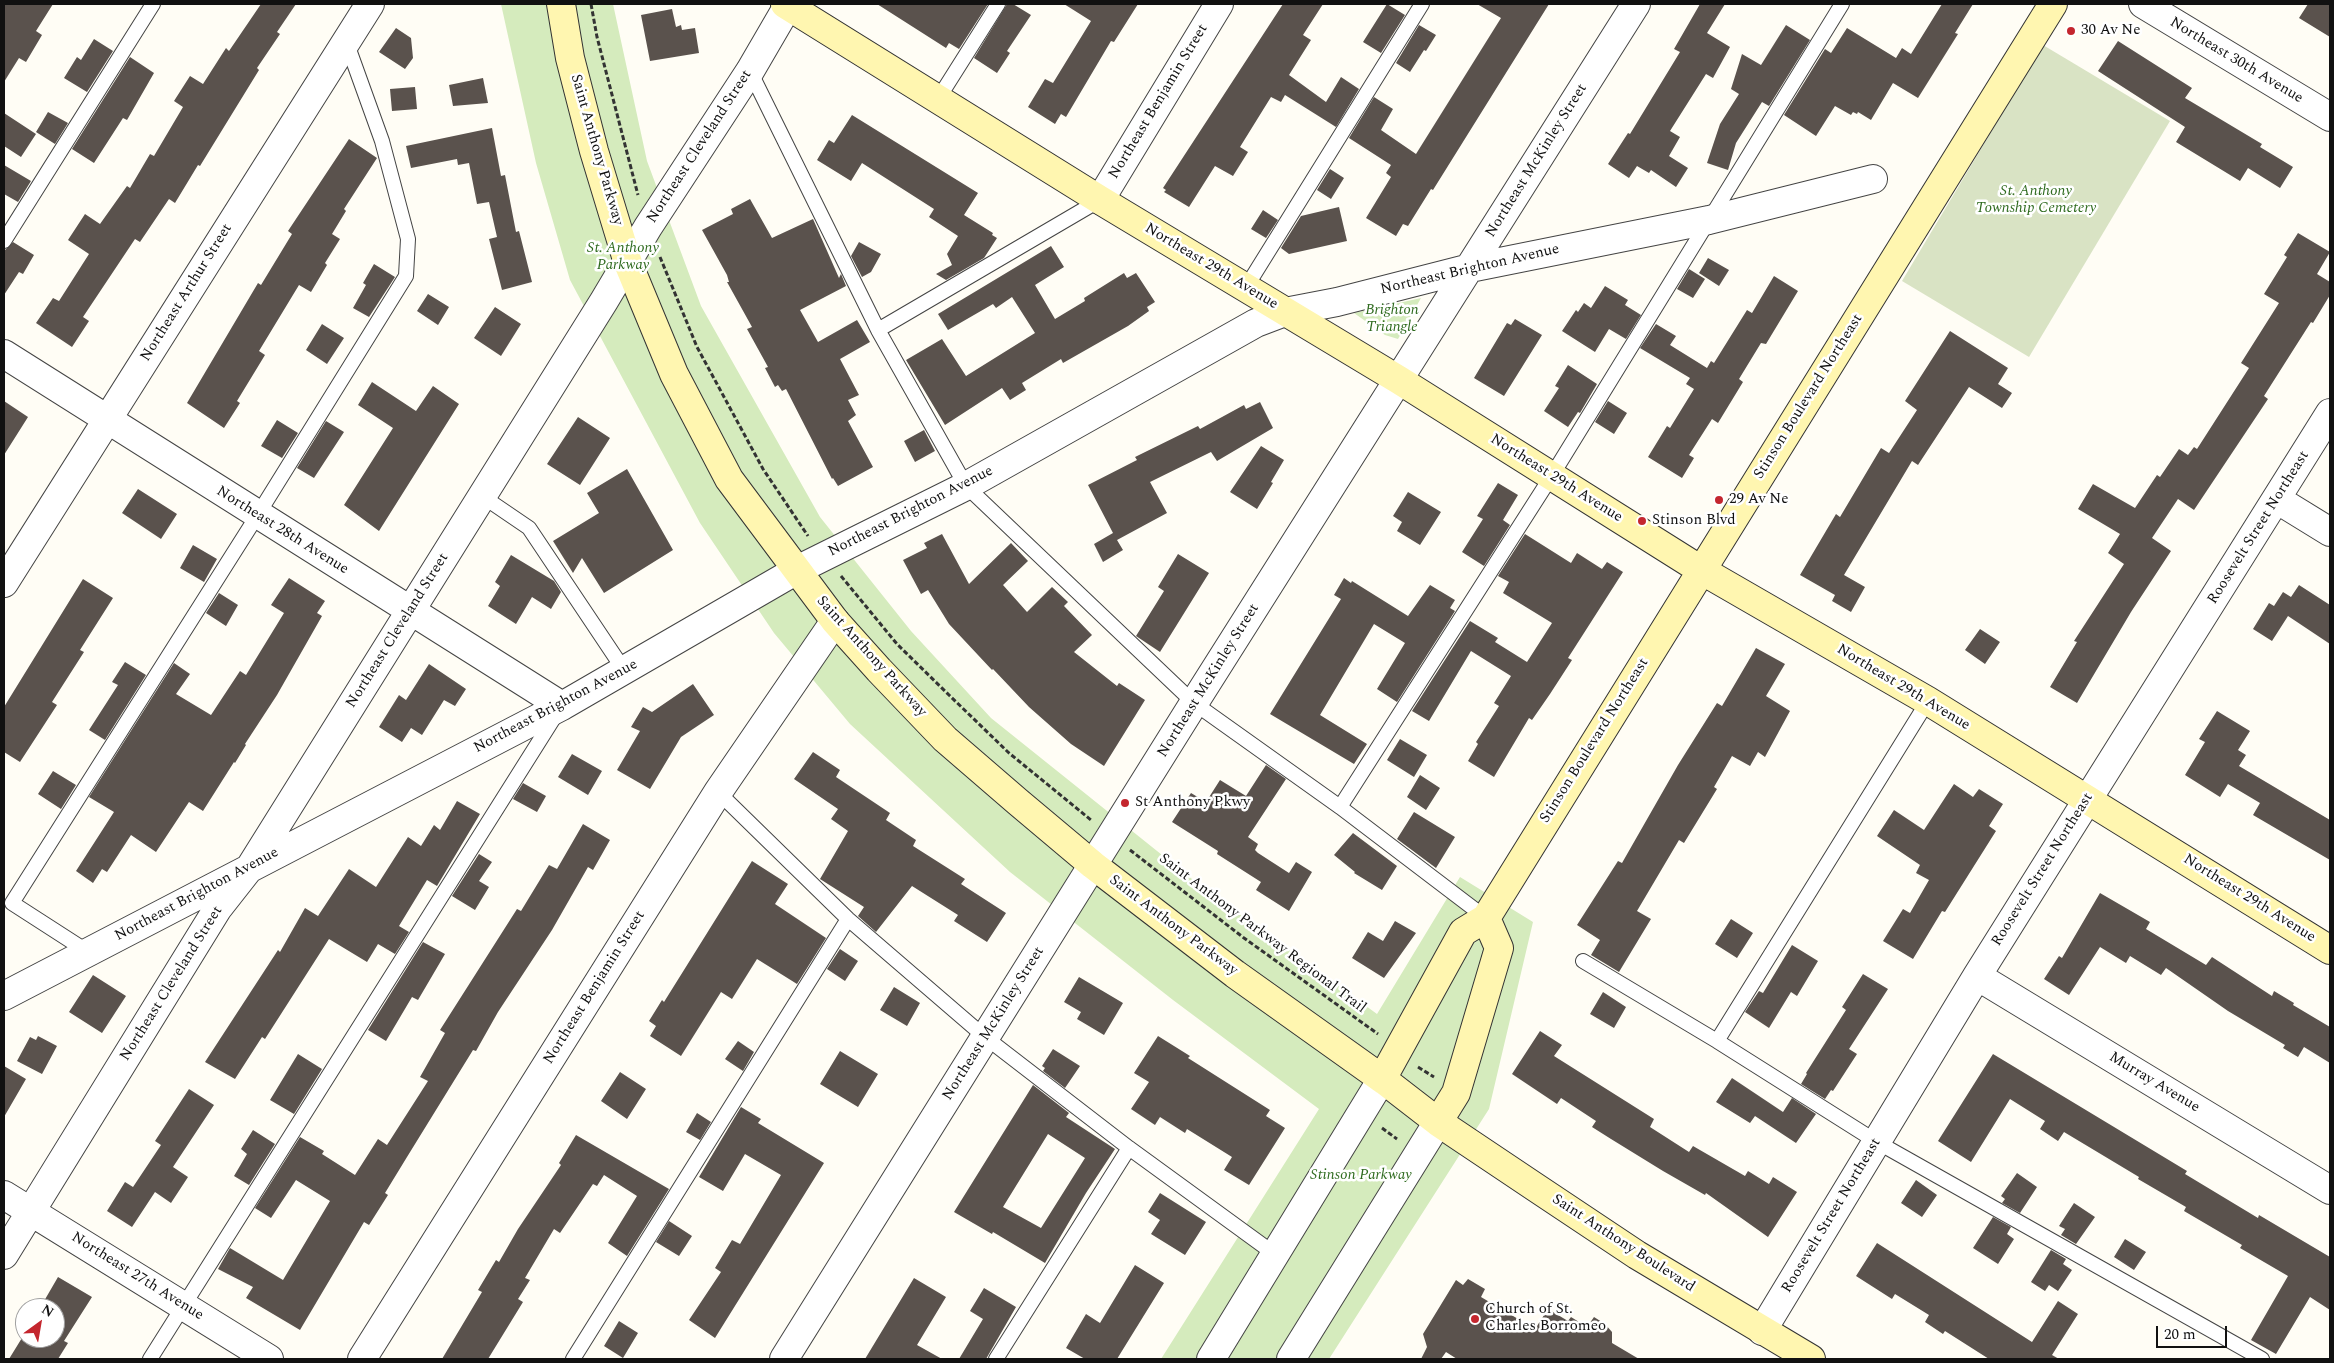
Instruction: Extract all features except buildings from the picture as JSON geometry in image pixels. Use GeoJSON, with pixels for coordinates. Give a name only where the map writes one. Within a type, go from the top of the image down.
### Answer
{"type":"FeatureCollection","features":[{"type":"Feature","properties":{"kind":"street","name":"Northeast Arthur Street"},"geometry":{"type":"LineString","coordinates":[[4,583],[370,4]]}},
{"type":"Feature","properties":{"kind":"street","name":"Saint Anthony Parkway"},"geometry":{"type":"LineString","coordinates":[[561,4],[570,58],[594,151],[628,263],[674,374],[729,479],[835,621],[946,738],[1093,865],[1235,974],[1382,1079],[1438,1122]]}},
{"type":"Feature","properties":{"kind":"street","name":"Northeast Cleveland Street"},"geometry":{"type":"LineString","coordinates":[[4,1255],[218,908],[251,866],[628,263],[648,227],[750,71],[787,4]]}},
{"type":"Feature","properties":{"kind":"street","name":"Northeast 29th Avenue"},"geometry":{"type":"LineString","coordinates":[[787,4],[1100,200],[1399,380],[1701,570],[1928,701],[2330,950]]}},
{"type":"Feature","properties":{"kind":"street","name":"Northeast Benjamin Street"},"geometry":{"type":"LineString","coordinates":[[1100,200],[1219,4]]}},
{"type":"Feature","properties":{"kind":"street","name":"Northeast McKinley Street"},"geometry":{"type":"LineString","coordinates":[[784,1359],[1194,703],[1636,4]]}},
{"type":"Feature","properties":{"kind":"street","name":"Stinson Boulevard Northeast"},"geometry":{"type":"LineString","coordinates":[[1382,1079],[1463,932],[1486,918],[2053,4]]}},
{"type":"Feature","properties":{"kind":"street","name":"Northeast 30th Avenue"},"geometry":{"type":"LineString","coordinates":[[2142,4],[2330,117]]}},
{"type":"Feature","properties":{"kind":"street","name":"Northeast Brighton Avenue"},"geometry":{"type":"LineString","coordinates":[[4,996],[562,706],[796,570],[966,486],[1256,323],[1285,312],[1337,302],[1470,268],[1709,220],[1873,179]]}},
{"type":"Feature","properties":{"kind":"street","name":"Northeast 28th Avenue"},"geometry":{"type":"LineString","coordinates":[[4,354],[562,706]]}},
{"type":"Feature","properties":{"kind":"street","name":"Roosevelt Street Northeast"},"geometry":{"type":"LineString","coordinates":[[1762,1331],[1977,976],[2278,500],[2330,413]]}},
{"type":"Feature","properties":{"kind":"street"},"geometry":{"type":"LineString","coordinates":[[2278,500],[2330,532]]}},
{"type":"Feature","properties":{"kind":"street","name":"Northeast Benjamin Street"},"geometry":{"type":"LineString","coordinates":[[362,1359],[718,792],[835,621]]}},
{"type":"Feature","properties":{"kind":"street"},"geometry":{"type":"LineString","coordinates":[[1290,1359],[1456,1092],[1500,948],[1486,918]]}},
{"type":"Feature","properties":{"kind":"street","name":"Murray Avenue"},"geometry":{"type":"LineString","coordinates":[[1977,976],[2330,1190]]}},
{"type":"Feature","properties":{"kind":"street"},"geometry":{"type":"LineString","coordinates":[[1211,1359],[1382,1079]]}},
{"type":"Feature","properties":{"kind":"street","name":"Saint Anthony Boulevard"},"geometry":{"type":"LineString","coordinates":[[1438,1122],[1637,1255],[1811,1359]]}},
{"type":"Feature","properties":{"kind":"street","name":"Northeast 27th Avenue"},"geometry":{"type":"LineString","coordinates":[[4,1195],[270,1359]]}},
{"type":"Feature","properties":{"kind":"lane"},"geometry":{"type":"LineString","coordinates":[[4,241],[153,4]]}},
{"type":"Feature","properties":{"kind":"lane"},"geometry":{"type":"LineString","coordinates":[[938,99],[998,4]]}},
{"type":"Feature","properties":{"kind":"lane"},"geometry":{"type":"LineString","coordinates":[[1245,288],[1422,4]]}},
{"type":"Feature","properties":{"kind":"lane"},"geometry":{"type":"LineString","coordinates":[[1340,807],[1551,477],[1842,4]]}},
{"type":"Feature","properties":{"kind":"lane"},"geometry":{"type":"LineString","coordinates":[[88,952],[12,902],[258,516],[406,276],[408,239],[382,141],[346,41]]}},
{"type":"Feature","properties":{"kind":"lane"},"geometry":{"type":"LineString","coordinates":[[750,71],[878,330],[966,486],[1194,703],[1340,807],[1486,918]]}},
{"type":"Feature","properties":{"kind":"lane"},"geometry":{"type":"LineString","coordinates":[[878,330],[1100,200]]}},
{"type":"Feature","properties":{"kind":"lane"},"geometry":{"type":"LineString","coordinates":[[482,496],[529,528],[624,670]]}},
{"type":"Feature","properties":{"kind":"lane"},"geometry":{"type":"LineString","coordinates":[[1717,1041],[1928,701]]}},
{"type":"Feature","properties":{"kind":"lane"},"geometry":{"type":"LineString","coordinates":[[150,1359],[562,706]]}},
{"type":"Feature","properties":{"kind":"lane"},"geometry":{"type":"LineString","coordinates":[[718,792],[848,919],[985,1037],[1128,1148],[1276,1255]]}},
{"type":"Feature","properties":{"kind":"lane"},"geometry":{"type":"LineString","coordinates":[[573,1359],[848,919]]}},
{"type":"Feature","properties":{"kind":"lane"},"geometry":{"type":"LineString","coordinates":[[1583,961],[1717,1041],[1877,1142],[2262,1359]]}},
{"type":"Feature","properties":{"kind":"lane"},"geometry":{"type":"LineString","coordinates":[[996,1359],[1128,1148]]}},
{"type":"Feature","properties":{"kind":"path"},"geometry":{"type":"LineString","coordinates":[[591,4],[597,37],[636,189]]}},
{"type":"Feature","properties":{"kind":"path"},"geometry":{"type":"LineString","coordinates":[[661,259],[697,347],[763,469],[806,532]]}},
{"type":"Feature","properties":{"kind":"path"},"geometry":{"type":"LineString","coordinates":[[839,574],[898,644],[949,695],[1010,753],[1089,819]]}},
{"type":"Feature","properties":{"kind":"path","name":"Saint Anthony Parkway Regional Trail"},"geometry":{"type":"LineString","coordinates":[[1134,853],[1244,938],[1377,1034]]}},
{"type":"Feature","properties":{"kind":"path"},"geometry":{"type":"LineString","coordinates":[[1418,1066],[1439,1081]]}},
{"type":"Feature","properties":{"kind":"path"},"geometry":{"type":"LineString","coordinates":[[1377,1125],[1400,1141]]}},
{"type":"Feature","properties":{"kind":"green space","name":"St. Anthony Parkway"},"geometry":{"type":"Polygon","coordinates":[[[501,4],[613,4],[647,161],[701,306],[820,517],[911,631],[991,718],[1197,883],[1377,1014],[1460,877],[1533,922],[1489,1109],[1329,1359],[1161,1359],[1319,1109],[1173,1000],[1010,872],[850,724],[774,633],[700,523],[570,280],[536,163],[501,4]]]}},
{"type":"Feature","properties":{"kind":"green space","name":"St. Anthony Township Cemetery"},"geometry":{"type":"Polygon","coordinates":[[[2043,45],[2170,121],[2029,357],[1902,281],[2043,45]]]}},
{"type":"Feature","properties":{"kind":"green space","name":"Brighton Triangle"},"geometry":{"type":"Polygon","coordinates":[[[1421,298],[1398,339],[1385,335],[1354,313],[1421,298]]]}},
{"type":"Feature","properties":{"kind":"place","name":"30 Av Ne"},"geometry":{"type":"Point","coordinates":[2071,31]}},
{"type":"Feature","properties":{"kind":"place","name":"29 Av Ne"},"geometry":{"type":"Point","coordinates":[1719,500]}},
{"type":"Feature","properties":{"kind":"place","name":"Stinson Blvd"},"geometry":{"type":"Point","coordinates":[1642,521]}},
{"type":"Feature","properties":{"kind":"place","name":"St Anthony Pkwy"},"geometry":{"type":"Point","coordinates":[1125,803]}},
{"type":"Feature","properties":{"kind":"place","name":"Church of St. Charles Borromeo"},"geometry":{"type":"Point","coordinates":[1475,1319]}},
{"type":"Feature","properties":{"kind":"park label","name":"Stinson Parkway"},"geometry":{"type":"Point","coordinates":[1361,1176]}}]}
